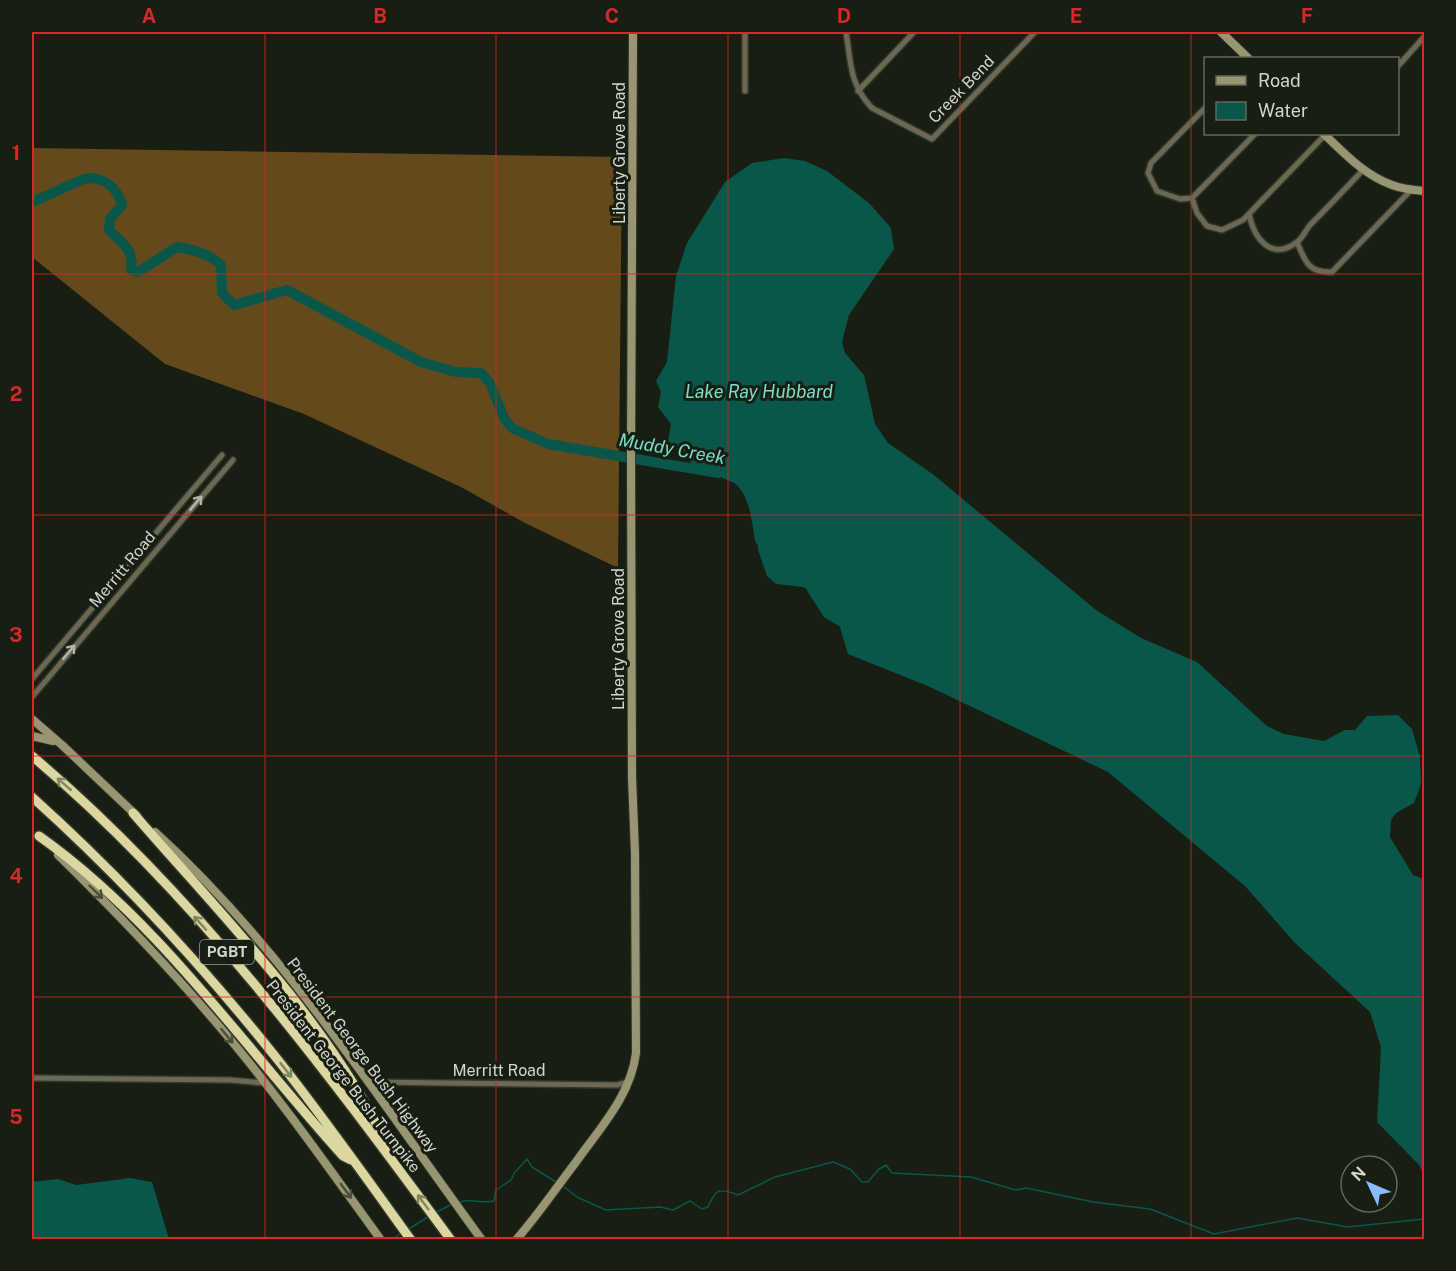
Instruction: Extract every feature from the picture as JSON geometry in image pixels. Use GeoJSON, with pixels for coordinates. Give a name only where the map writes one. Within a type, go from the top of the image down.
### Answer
{"type":"FeatureCollection","features":[{"type":"Feature","properties":{"kind":"highway","name":"President George Bush Turnpike"},"geometry":{"type":"LineString","coordinates":[[34,758],[132,847],[224,949],[312,1054],[451,1239]]}},
{"type":"Feature","properties":{"kind":"highway","name":"PGBT"},"geometry":{"type":"LineString","coordinates":[[32,797],[102,863],[193,959],[265,1044],[411,1239]]}},
{"type":"Feature","properties":{"kind":"highway"},"geometry":{"type":"LineString","coordinates":[[133,813],[259,958],[319,1032],[374,1118],[395,1164]]}},
{"type":"Feature","properties":{"kind":"highway"},"geometry":{"type":"LineString","coordinates":[[35,833],[107,890],[166,951],[343,1156],[354,1161]]}},
{"type":"Feature","properties":{"kind":"main road","name":"Liberty Grove Road"},"geometry":{"type":"LineString","coordinates":[[516,1239],[537,1216],[607,1120],[634,1071],[636,1035],[635,853],[632,777],[631,424],[633,32]]}},
{"type":"Feature","properties":{"kind":"main road"},"geometry":{"type":"LineString","coordinates":[[1221,32],[1247,57]]}},
{"type":"Feature","properties":{"kind":"main road"},"geometry":{"type":"LineString","coordinates":[[1328,135],[1363,170],[1394,186],[1425,192]]}},
{"type":"Feature","properties":{"kind":"main road","name":"President George Bush Highway"},"geometry":{"type":"LineString","coordinates":[[32,719],[186,860],[261,945],[327,1025],[481,1237]]}},
{"type":"Feature","properties":{"kind":"main road"},"geometry":{"type":"LineString","coordinates":[[32,736],[46,738],[62,745]]}},
{"type":"Feature","properties":{"kind":"main road"},"geometry":{"type":"LineString","coordinates":[[35,833],[108,904],[225,1033],[381,1239]]}},
{"type":"Feature","properties":{"kind":"main road","name":"Liberty Grove Road"},"geometry":{"type":"LineString","coordinates":[[524,1239],[537,1216]]}},
{"type":"Feature","properties":{"kind":"street"},"geometry":{"type":"LineString","coordinates":[[745,32],[745,91]]}},
{"type":"Feature","properties":{"kind":"street"},"geometry":{"type":"LineString","coordinates":[[846,32],[851,72],[858,91],[914,32]]}},
{"type":"Feature","properties":{"kind":"street","name":"Creek Bend"},"geometry":{"type":"LineString","coordinates":[[858,91],[872,108],[932,139],[1035,32]]}},
{"type":"Feature","properties":{"kind":"street"},"geometry":{"type":"LineString","coordinates":[[1399,65],[1425,37]]}},
{"type":"Feature","properties":{"kind":"street"},"geometry":{"type":"LineString","coordinates":[[1204,109],[1151,163],[1148,173],[1157,191],[1180,199],[1192,198],[1254,135]]}},
{"type":"Feature","properties":{"kind":"street"},"geometry":{"type":"LineString","coordinates":[[1192,198],[1197,213],[1207,226],[1222,230],[1249,214],[1328,135]]}},
{"type":"Feature","properties":{"kind":"street"},"geometry":{"type":"LineString","coordinates":[[1249,214],[1256,236],[1261,243],[1274,249],[1284,248],[1297,242],[1308,227],[1363,170]]}},
{"type":"Feature","properties":{"kind":"street"},"geometry":{"type":"LineString","coordinates":[[1297,242],[1305,261],[1321,273],[1332,272],[1412,189]]}},
{"type":"Feature","properties":{"kind":"street","name":"Merritt Road"},"geometry":{"type":"LineString","coordinates":[[32,679],[222,455]]}},
{"type":"Feature","properties":{"kind":"street","name":"Merritt Road"},"geometry":{"type":"LineString","coordinates":[[32,697],[233,460]]}},
{"type":"Feature","properties":{"kind":"street"},"geometry":{"type":"LineString","coordinates":[[32,1078],[230,1080],[264,1083]]}},
{"type":"Feature","properties":{"kind":"street","name":"Merritt Road"},"geometry":{"type":"LineString","coordinates":[[368,1082],[617,1085],[629,1082]]}},
{"type":"Feature","properties":{"kind":"shaded area"},"geometry":{"type":"Polygon","coordinates":[[[32,148],[622,157],[618,568],[525,523],[461,487],[304,414],[165,364],[32,257],[32,148]]]}},
{"type":"Feature","properties":{"kind":"water","name":"Lake Ray Hubbard"},"geometry":{"type":"Polygon","coordinates":[[[784,158],[805,161],[827,171],[869,203],[891,228],[894,249],[849,315],[842,342],[845,353],[864,375],[875,424],[888,443],[934,475],[1096,610],[1141,638],[1197,662],[1267,726],[1284,734],[1324,741],[1345,730],[1355,730],[1367,716],[1398,715],[1412,729],[1420,757],[1421,784],[1414,803],[1396,813],[1391,820],[1390,837],[1413,875],[1424,879],[1424,1175],[1419,1165],[1377,1122],[1381,1047],[1370,1012],[1294,942],[1245,886],[1108,772],[930,687],[848,654],[838,621],[813,592],[803,587],[776,584],[767,576],[758,550],[756,501],[750,490],[693,465],[668,441],[671,424],[658,407],[661,392],[656,381],[667,362],[676,276],[687,243],[725,182],[752,163],[784,158]]]}},
{"type":"Feature","properties":{"kind":"water"},"geometry":{"type":"Polygon","coordinates":[[[130,1178],[152,1182],[169,1239],[32,1239],[32,1182],[58,1179],[76,1185],[130,1178]]]}},
{"type":"Feature","properties":{"kind":"waterway","name":"Muddy Creek"},"geometry":{"type":"LineString","coordinates":[[32,202],[88,178],[106,182],[118,194],[122,205],[110,219],[109,230],[129,252],[131,270],[138,272],[177,247],[189,249],[221,265],[222,293],[234,305],[287,290],[421,362],[456,372],[481,373],[490,383],[504,418],[512,428],[548,444],[718,473]]}},
{"type":"Feature","properties":{"kind":"waterway","name":"Muddy Creek"},"geometry":{"type":"LineString","coordinates":[[736,478],[751,498],[760,540]]}},
{"type":"Feature","properties":{"kind":"waterway","name":"Muddy Creek"},"geometry":{"type":"LineString","coordinates":[[810,586],[828,614],[844,623],[848,622]]}},
{"type":"Feature","properties":{"kind":"waterway"},"geometry":{"type":"LineString","coordinates":[[460,1202],[494,1201],[496,1190],[511,1180],[527,1159],[532,1167],[556,1182]]}},
{"type":"Feature","properties":{"kind":"waterway"},"geometry":{"type":"LineString","coordinates":[[563,1186],[577,1197],[606,1210],[660,1207],[673,1210],[690,1201],[702,1209],[708,1207],[713,1196],[719,1191],[738,1195],[775,1177],[833,1162],[850,1169],[862,1182],[868,1182],[878,1170],[886,1165],[892,1173],[971,1177],[1016,1190],[1026,1188],[1093,1202],[1150,1209],[1214,1234],[1297,1218],[1348,1227],[1424,1219]]}},
{"type":"Feature","properties":{"kind":"waterway"},"geometry":{"type":"LineString","coordinates":[[435,1213],[452,1204]]}},
{"type":"Feature","properties":{"kind":"waterway"},"geometry":{"type":"LineString","coordinates":[[407,1230],[428,1217]]}},
{"type":"Feature","properties":{"kind":"waterway"},"geometry":{"type":"LineString","coordinates":[[391,1240],[400,1234]]}}]}
